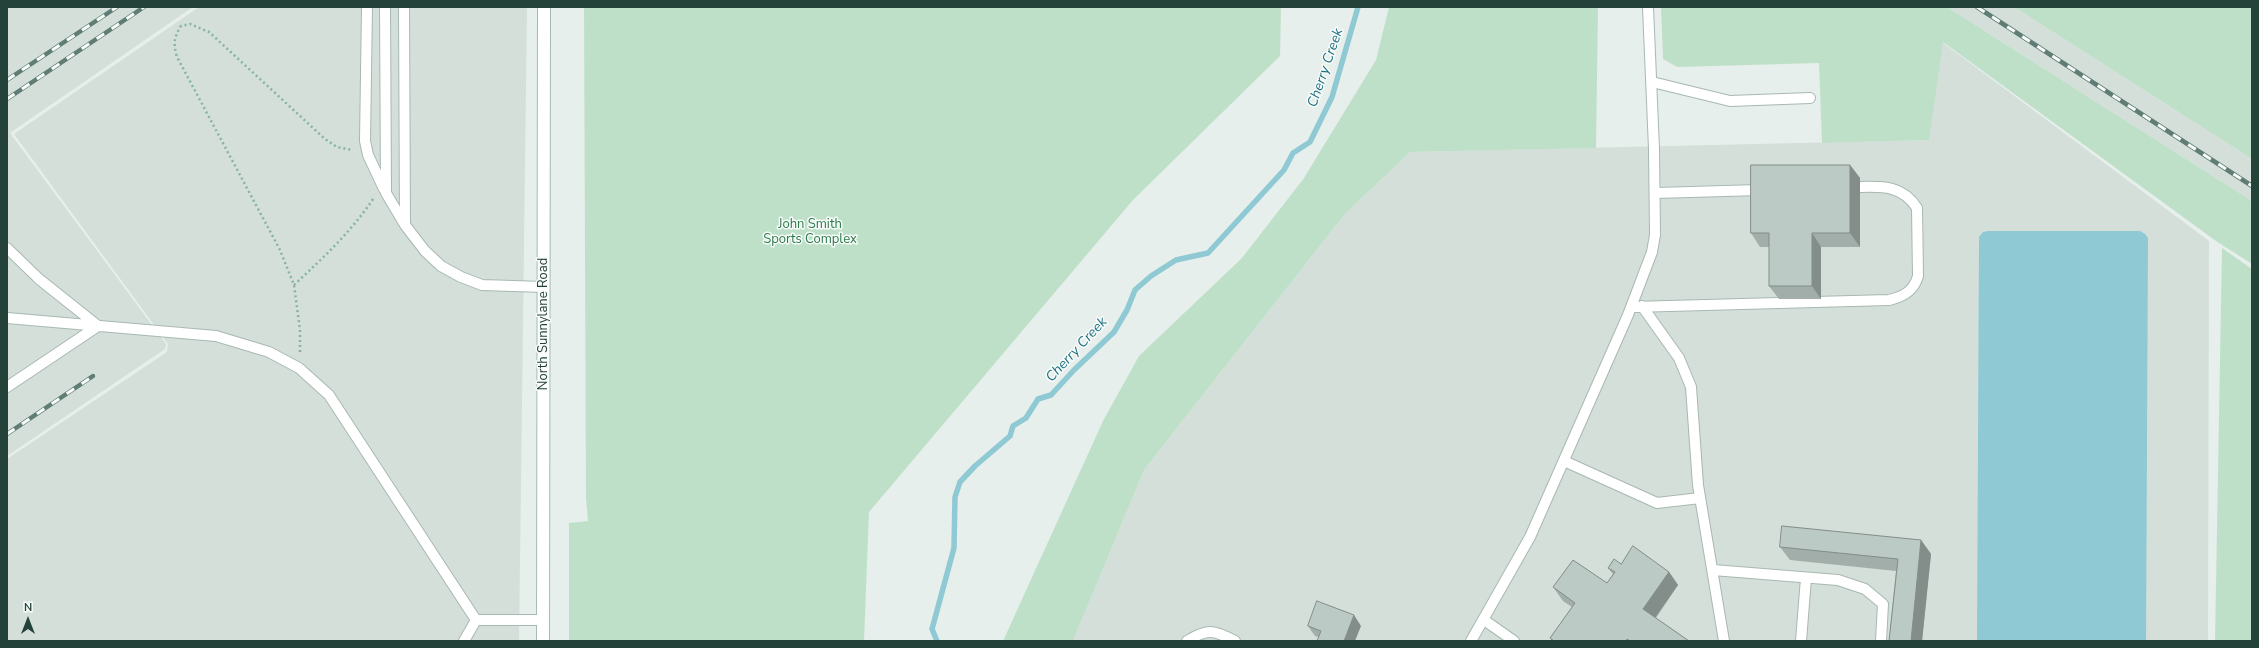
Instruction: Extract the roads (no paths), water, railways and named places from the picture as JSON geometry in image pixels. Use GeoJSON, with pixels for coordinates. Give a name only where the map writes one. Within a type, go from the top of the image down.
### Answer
{"type":"FeatureCollection","features":[{"type":"Feature","properties":{"kind":"street","name":"North Sunnylane Road"},"geometry":{"type":"LineString","coordinates":[[543,641],[544,7]]}},
{"type":"Feature","properties":{"kind":"lane"},"geometry":{"type":"LineString","coordinates":[[367,7],[365,141],[367,150],[384,189],[405,225],[425,251],[440,266],[461,277],[482,285],[544,287]]}},
{"type":"Feature","properties":{"kind":"lane"},"geometry":{"type":"LineString","coordinates":[[384,189],[385,7]]}},
{"type":"Feature","properties":{"kind":"lane"},"geometry":{"type":"LineString","coordinates":[[404,7],[405,225]]}},
{"type":"Feature","properties":{"kind":"lane"},"geometry":{"type":"LineString","coordinates":[[1471,641],[1530,537],[1637,306],[1643,278],[1654,241],[1655,193],[1648,7]]}},
{"type":"Feature","properties":{"kind":"lane"},"geometry":{"type":"LineString","coordinates":[[1652,82],[1730,101],[1810,98]]}},
{"type":"Feature","properties":{"kind":"lane"},"geometry":{"type":"LineString","coordinates":[[1637,306],[1888,300],[1902,297],[1916,284],[1918,276],[1917,208],[1912,200],[1897,190],[1886,186],[1860,187]]}},
{"type":"Feature","properties":{"kind":"lane"},"geometry":{"type":"LineString","coordinates":[[1655,193],[1760,190]]}},
{"type":"Feature","properties":{"kind":"lane"},"geometry":{"type":"LineString","coordinates":[[7,248],[39,279],[98,326]]}},
{"type":"Feature","properties":{"kind":"lane"},"geometry":{"type":"LineString","coordinates":[[1637,306],[1679,358],[1691,387],[1700,498],[1724,641]]}},
{"type":"Feature","properties":{"kind":"lane"},"geometry":{"type":"LineString","coordinates":[[7,318],[216,336],[269,352],[299,368],[329,395],[476,620]]}},
{"type":"Feature","properties":{"kind":"lane"},"geometry":{"type":"LineString","coordinates":[[7,387],[98,326]]}},
{"type":"Feature","properties":{"kind":"lane"},"geometry":{"type":"LineString","coordinates":[[1564,461],[1657,503],[1700,498]]}},
{"type":"Feature","properties":{"kind":"lane"},"geometry":{"type":"LineString","coordinates":[[1713,570],[1838,580],[1866,589],[1883,604],[1881,641]]}},
{"type":"Feature","properties":{"kind":"lane"},"geometry":{"type":"LineString","coordinates":[[1802,641],[1806,578]]}},
{"type":"Feature","properties":{"kind":"lane"},"geometry":{"type":"LineString","coordinates":[[476,620],[543,620]]}},
{"type":"Feature","properties":{"kind":"lane"},"geometry":{"type":"LineString","coordinates":[[464,641],[476,620]]}},
{"type":"Feature","properties":{"kind":"lane"},"geometry":{"type":"LineString","coordinates":[[1484,620],[1514,641]]}},
{"type":"Feature","properties":{"kind":"lane"},"geometry":{"type":"LineString","coordinates":[[1187,641],[1202,632],[1219,632],[1235,641]]}},
{"type":"Feature","properties":{"kind":"water"},"geometry":{"type":"Polygon","coordinates":[[[2140,231],[2148,238],[2146,641],[1977,641],[1979,237],[1983,232],[2140,231]]]}},
{"type":"Feature","properties":{"kind":"waterway","name":"Cherry Creek"},"geometry":{"type":"LineString","coordinates":[[937,641],[932,629],[954,548],[955,497],[960,482],[975,466],[1010,436],[1013,426],[1026,418],[1038,399],[1051,395],[1074,370],[1114,332],[1127,310],[1135,290],[1151,276],[1176,260],[1208,253],[1284,170],[1293,153],[1310,142],[1332,97],[1358,7]]}},
{"type":"Feature","properties":{"kind":"railway"},"geometry":{"type":"LineString","coordinates":[[7,80],[117,7]]}},
{"type":"Feature","properties":{"kind":"railway"},"geometry":{"type":"LineString","coordinates":[[7,99],[144,7]]}},
{"type":"Feature","properties":{"kind":"railway"},"geometry":{"type":"LineString","coordinates":[[1977,7],[2252,186]]}},
{"type":"Feature","properties":{"kind":"railway"},"geometry":{"type":"LineString","coordinates":[[7,434],[93,376]]}},
{"type":"Feature","properties":{"kind":"park label","name":"John Smith Sports Complex"},"geometry":{"type":"Point","coordinates":[810,232]}}]}
